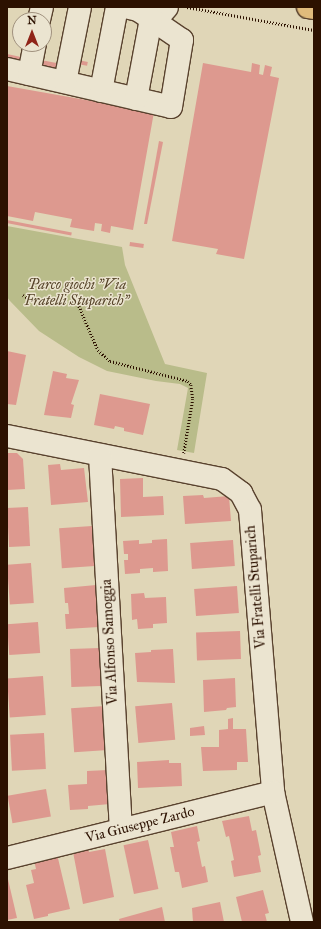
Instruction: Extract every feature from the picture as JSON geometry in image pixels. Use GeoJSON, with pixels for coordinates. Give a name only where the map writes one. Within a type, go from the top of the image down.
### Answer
{"type":"FeatureCollection","features":[{"type":"Feature","properties":{"kind":"main road"},"geometry":{"type":"LineString","coordinates":[[308,7],[314,8]]}},
{"type":"Feature","properties":{"kind":"street"},"geometry":{"type":"LineString","coordinates":[[65,82],[80,7]]}},
{"type":"Feature","properties":{"kind":"street"},"geometry":{"type":"LineString","coordinates":[[101,91],[117,7]]}},
{"type":"Feature","properties":{"kind":"street"},"geometry":{"type":"LineString","coordinates":[[7,69],[171,107],[182,40],[157,16],[125,7]]}},
{"type":"Feature","properties":{"kind":"street"},"geometry":{"type":"LineString","coordinates":[[136,99],[157,16]]}},
{"type":"Feature","properties":{"kind":"street"},"geometry":{"type":"LineString","coordinates":[[29,74],[33,52]]}},
{"type":"Feature","properties":{"kind":"street","name":"Via Fratelli Stuparich"},"geometry":{"type":"LineString","coordinates":[[7,436],[222,479],[241,493],[250,510],[273,792],[302,922]]}},
{"type":"Feature","properties":{"kind":"street","name":"Via Alfonso Samoggia"},"geometry":{"type":"LineString","coordinates":[[100,455],[121,830]]}},
{"type":"Feature","properties":{"kind":"street","name":"Via Giuseppe Zardo"},"geometry":{"type":"LineString","coordinates":[[7,858],[273,792]]}},
{"type":"Feature","properties":{"kind":"path"},"geometry":{"type":"LineString","coordinates":[[187,7],[314,30]]}},
{"type":"Feature","properties":{"kind":"path"},"geometry":{"type":"LineString","coordinates":[[23,295],[30,299],[42,302],[76,302],[98,350],[110,361],[188,381],[191,385],[193,400],[182,471]]}},
{"type":"Feature","properties":{"kind":"green space","name":"Parco giochi \"Via Fratelli Stuparich\""},"geometry":{"type":"Polygon","coordinates":[[[7,226],[122,247],[125,265],[165,364],[207,373],[194,453],[177,450],[188,388],[180,384],[156,381],[107,371],[79,357],[39,331],[10,301],[7,297],[7,226]]]}},
{"type":"Feature","properties":{"kind":"building"},"geometry":{"type":"Polygon","coordinates":[[[7,54],[26,58],[25,63],[7,59],[7,54]]]}},
{"type":"Feature","properties":{"kind":"building"},"geometry":{"type":"Polygon","coordinates":[[[41,60],[62,64],[61,69],[40,65],[41,60]]]}},
{"type":"Feature","properties":{"kind":"building"},"geometry":{"type":"Polygon","coordinates":[[[78,60],[88,62],[87,66],[77,64],[78,60]]]}},
{"type":"Feature","properties":{"kind":"building"},"geometry":{"type":"Polygon","coordinates":[[[203,63],[251,72],[252,63],[260,65],[259,74],[263,75],[265,65],[272,67],[270,76],[279,78],[244,259],[216,254],[218,249],[172,241],[203,63]]]}},
{"type":"Feature","properties":{"kind":"building"},"geometry":{"type":"Polygon","coordinates":[[[7,86],[154,112],[133,230],[111,226],[110,233],[101,231],[102,224],[95,223],[94,231],[70,227],[72,219],[35,212],[33,221],[7,216],[7,86]]]}},
{"type":"Feature","properties":{"kind":"building"},"geometry":{"type":"Polygon","coordinates":[[[159,141],[163,142],[147,224],[144,224],[159,141]]]}},
{"type":"Feature","properties":{"kind":"building"},"geometry":{"type":"Polygon","coordinates":[[[7,220],[72,233],[71,236],[7,223],[7,220]]]}},
{"type":"Feature","properties":{"kind":"building"},"geometry":{"type":"Polygon","coordinates":[[[130,242],[144,244],[143,248],[129,246],[130,242]]]}},
{"type":"Feature","properties":{"kind":"building"},"geometry":{"type":"Polygon","coordinates":[[[7,351],[26,355],[16,405],[7,404],[7,351]]]}},
{"type":"Feature","properties":{"kind":"building"},"geometry":{"type":"Polygon","coordinates":[[[53,371],[67,374],[66,378],[79,380],[71,404],[74,405],[71,418],[44,415],[53,371]]]}},
{"type":"Feature","properties":{"kind":"building"},"geometry":{"type":"Polygon","coordinates":[[[100,394],[150,404],[143,435],[124,431],[124,428],[115,426],[114,429],[94,425],[100,394]]]}},
{"type":"Feature","properties":{"kind":"building"},"geometry":{"type":"Polygon","coordinates":[[[7,453],[17,453],[23,459],[25,489],[7,490],[7,453]]]}},
{"type":"Feature","properties":{"kind":"building"},"geometry":{"type":"Polygon","coordinates":[[[60,464],[61,470],[84,468],[88,502],[51,505],[48,465],[60,464]]]}},
{"type":"Feature","properties":{"kind":"building"},"geometry":{"type":"Polygon","coordinates":[[[143,478],[143,497],[163,496],[164,515],[121,517],[120,479],[143,478]]]}},
{"type":"Feature","properties":{"kind":"building"},"geometry":{"type":"Polygon","coordinates":[[[203,495],[204,498],[229,496],[231,521],[185,524],[183,496],[203,495]]]}},
{"type":"Feature","properties":{"kind":"building"},"geometry":{"type":"Polygon","coordinates":[[[28,507],[30,546],[9,547],[7,508],[28,507]]]}},
{"type":"Feature","properties":{"kind":"building"},"geometry":{"type":"Polygon","coordinates":[[[92,526],[95,566],[62,568],[59,528],[92,526]]]}},
{"type":"Feature","properties":{"kind":"building"},"geometry":{"type":"Polygon","coordinates":[[[167,539],[168,571],[153,572],[153,568],[140,569],[140,573],[125,574],[124,560],[128,560],[128,554],[124,554],[123,541],[139,540],[139,544],[152,543],[152,540],[167,539]]]}},
{"type":"Feature","properties":{"kind":"building"},"geometry":{"type":"Polygon","coordinates":[[[233,540],[235,566],[192,569],[190,543],[233,540]]]}},
{"type":"Feature","properties":{"kind":"building"},"geometry":{"type":"Polygon","coordinates":[[[31,563],[34,603],[10,605],[7,565],[31,563]]]}},
{"type":"Feature","properties":{"kind":"building"},"geometry":{"type":"Polygon","coordinates":[[[96,585],[99,627],[66,629],[65,614],[69,614],[68,603],[65,603],[64,588],[96,585]]]}},
{"type":"Feature","properties":{"kind":"building"},"geometry":{"type":"Polygon","coordinates":[[[237,586],[239,613],[196,616],[194,589],[237,586]]]}},
{"type":"Feature","properties":{"kind":"building"},"geometry":{"type":"Polygon","coordinates":[[[144,593],[145,598],[166,597],[167,623],[153,624],[153,628],[138,629],[137,619],[132,620],[131,594],[144,593]]]}},
{"type":"Feature","properties":{"kind":"building"},"geometry":{"type":"Polygon","coordinates":[[[38,622],[40,653],[9,655],[7,624],[38,622]]]}},
{"type":"Feature","properties":{"kind":"building"},"geometry":{"type":"Polygon","coordinates":[[[240,631],[241,659],[197,661],[196,633],[240,631]]]}},
{"type":"Feature","properties":{"kind":"building"},"geometry":{"type":"Polygon","coordinates":[[[100,648],[101,686],[71,687],[70,649],[100,648]]]}},
{"type":"Feature","properties":{"kind":"building"},"geometry":{"type":"Polygon","coordinates":[[[173,649],[175,683],[137,682],[135,653],[151,652],[151,650],[173,649]]]}},
{"type":"Feature","properties":{"kind":"building"},"geometry":{"type":"Polygon","coordinates":[[[43,676],[46,715],[10,717],[7,679],[43,676]]]}},
{"type":"Feature","properties":{"kind":"building"},"geometry":{"type":"Polygon","coordinates":[[[235,678],[236,707],[227,708],[226,710],[204,712],[203,680],[235,678]]]}},
{"type":"Feature","properties":{"kind":"building"},"geometry":{"type":"Polygon","coordinates":[[[172,703],[175,740],[138,743],[135,706],[172,703]]]}},
{"type":"Feature","properties":{"kind":"building"},"geometry":{"type":"Polygon","coordinates":[[[105,706],[108,750],[74,752],[71,708],[105,706]]]}},
{"type":"Feature","properties":{"kind":"building"},"geometry":{"type":"Polygon","coordinates":[[[233,718],[233,729],[246,729],[248,762],[237,762],[237,770],[203,771],[201,747],[219,747],[219,730],[228,729],[228,719],[233,718]]]}},
{"type":"Feature","properties":{"kind":"building"},"geometry":{"type":"Polygon","coordinates":[[[204,726],[205,735],[190,736],[190,728],[204,726]]]}},
{"type":"Feature","properties":{"kind":"building"},"geometry":{"type":"Polygon","coordinates":[[[44,733],[46,769],[12,771],[10,735],[44,733]]]}},
{"type":"Feature","properties":{"kind":"building"},"geometry":{"type":"Polygon","coordinates":[[[169,760],[169,763],[181,763],[182,786],[138,788],[137,762],[169,760]]]}},
{"type":"Feature","properties":{"kind":"building"},"geometry":{"type":"Polygon","coordinates":[[[108,770],[110,804],[88,806],[88,809],[70,810],[68,785],[87,784],[87,771],[108,770]]]}},
{"type":"Feature","properties":{"kind":"building"},"geometry":{"type":"Polygon","coordinates":[[[46,789],[51,817],[12,823],[8,796],[46,789]]]}},
{"type":"Feature","properties":{"kind":"building"},"geometry":{"type":"Polygon","coordinates":[[[249,816],[252,831],[256,830],[261,855],[258,856],[261,872],[234,877],[231,861],[234,860],[229,836],[226,837],[222,821],[249,816]]]}},
{"type":"Feature","properties":{"kind":"building"},"geometry":{"type":"Polygon","coordinates":[[[197,826],[200,841],[197,842],[202,867],[205,866],[208,882],[182,888],[179,872],[175,872],[170,847],[174,847],[171,832],[197,826]]]}},
{"type":"Feature","properties":{"kind":"building"},"geometry":{"type":"Polygon","coordinates":[[[148,840],[158,889],[134,894],[124,845],[148,840]]]}},
{"type":"Feature","properties":{"kind":"building"},"geometry":{"type":"Polygon","coordinates":[[[88,849],[89,852],[105,849],[114,897],[83,904],[73,852],[88,849]]]}},
{"type":"Feature","properties":{"kind":"building"},"geometry":{"type":"Polygon","coordinates":[[[57,854],[70,909],[34,919],[26,885],[34,883],[31,870],[36,869],[34,860],[57,854]]]}},
{"type":"Feature","properties":{"kind":"building"},"geometry":{"type":"Polygon","coordinates":[[[7,875],[17,918],[7,920],[7,875]]]}},
{"type":"Feature","properties":{"kind":"building"},"geometry":{"type":"Polygon","coordinates":[[[263,890],[269,913],[265,914],[267,922],[242,922],[236,897],[263,890]]]}},
{"type":"Feature","properties":{"kind":"building"},"geometry":{"type":"Polygon","coordinates":[[[220,902],[224,922],[193,922],[192,908],[220,902]]]}},
{"type":"Feature","properties":{"kind":"building"},"geometry":{"type":"Polygon","coordinates":[[[162,907],[165,922],[120,922],[119,919],[162,907]]]}}]}
